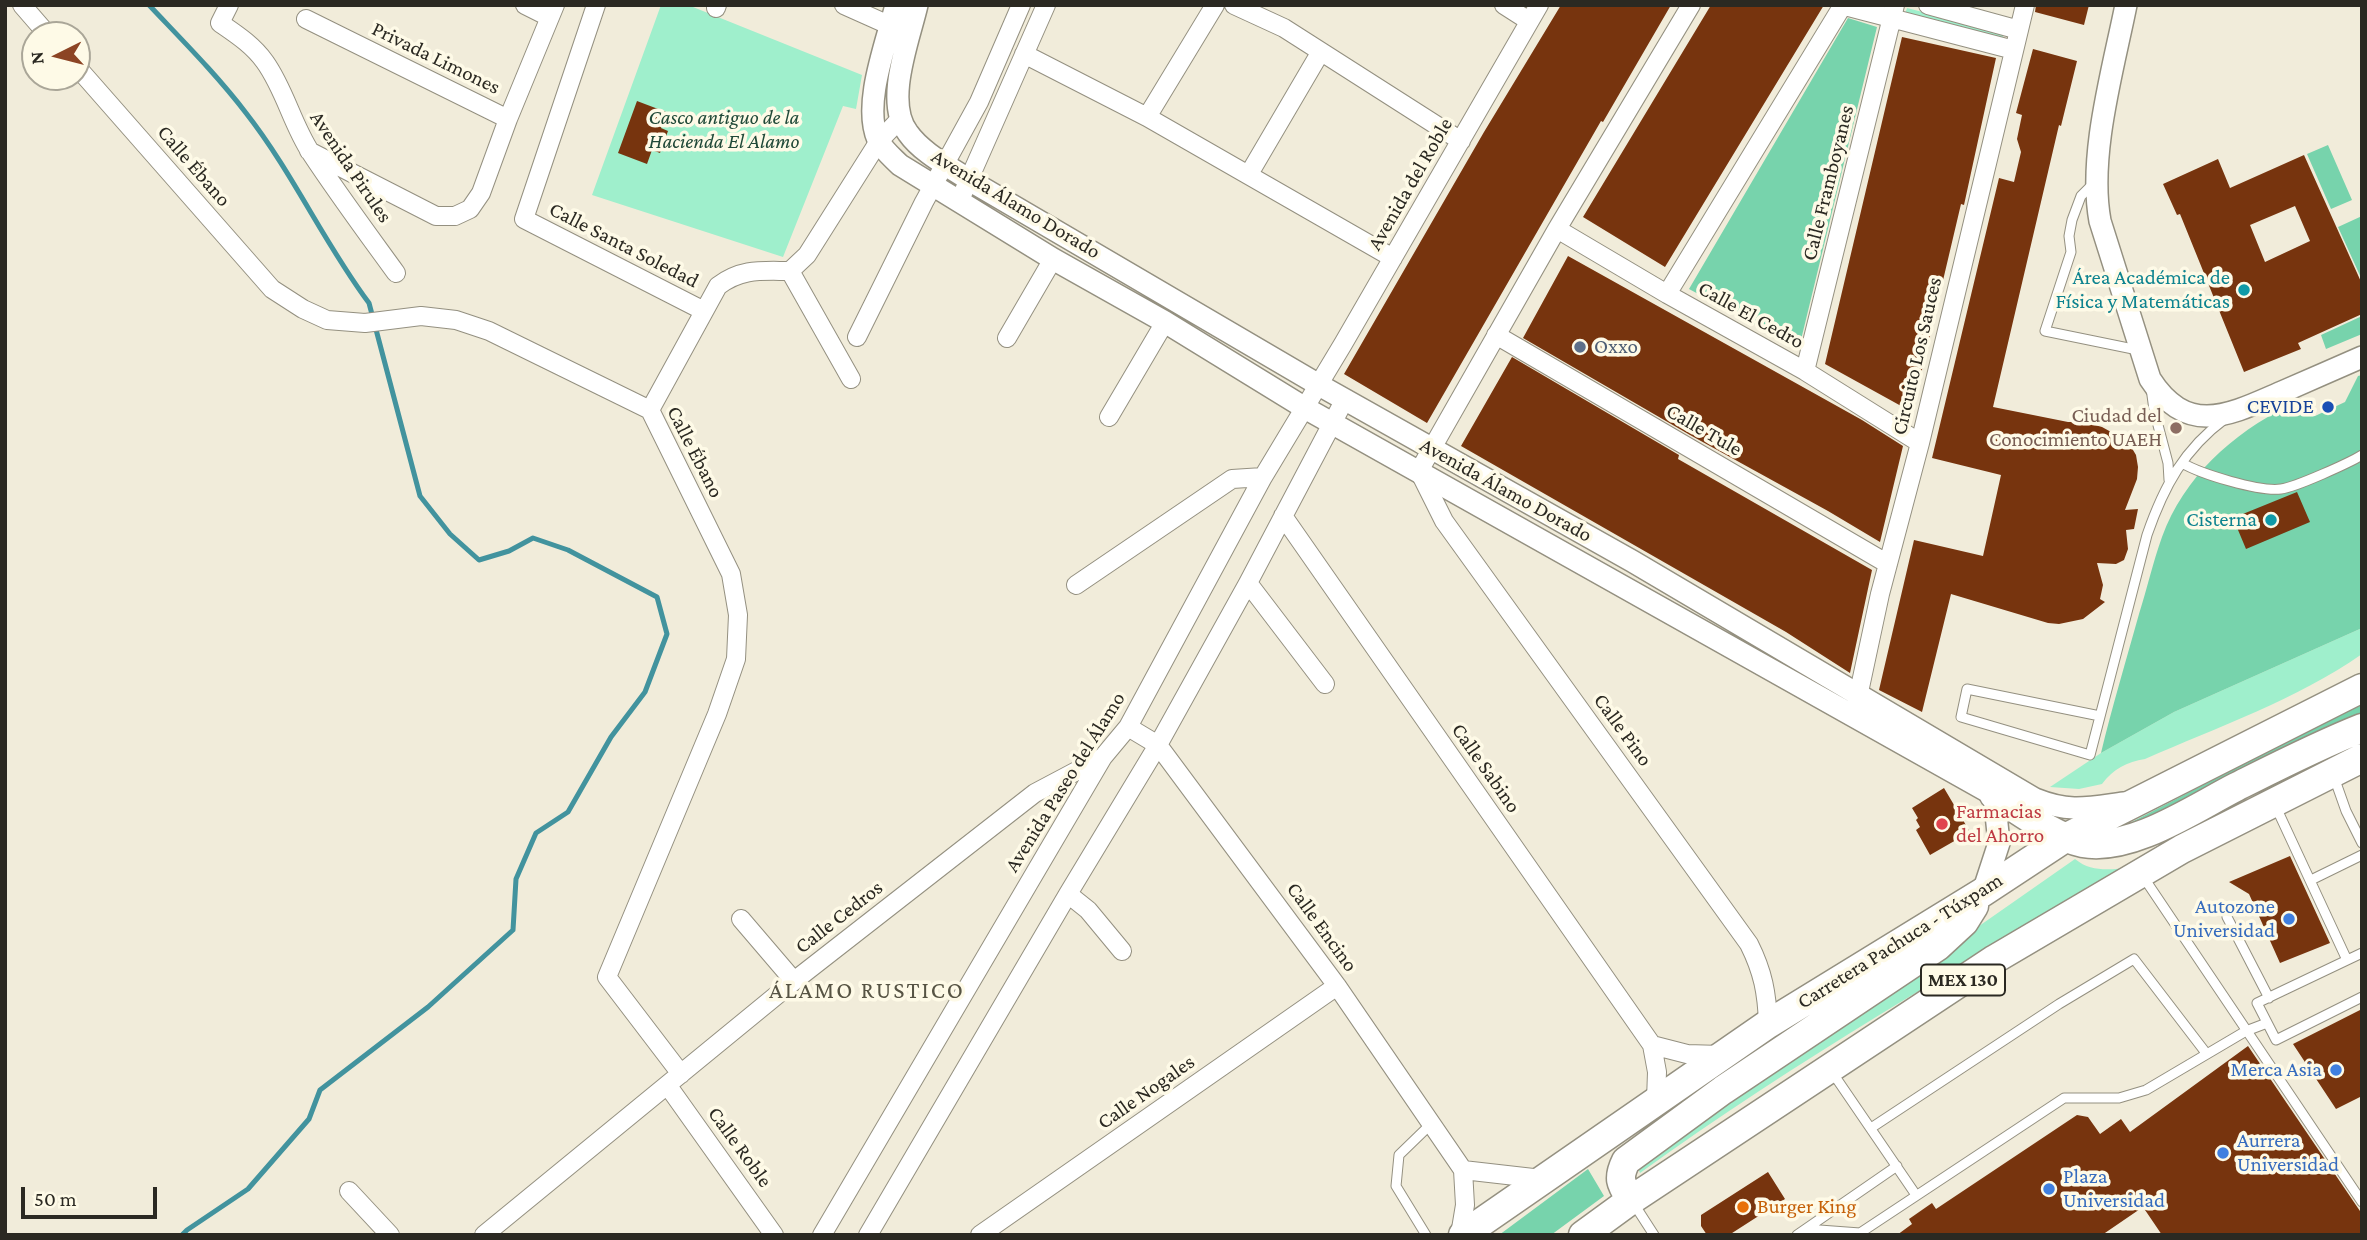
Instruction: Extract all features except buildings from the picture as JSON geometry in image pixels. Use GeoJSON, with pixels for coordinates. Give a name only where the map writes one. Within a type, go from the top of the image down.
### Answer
{"type":"FeatureCollection","features":[{"type":"Feature","properties":{"kind":"main road","name":"Carretera Pachuca - Túxpam"},"geometry":{"type":"LineString","coordinates":[[1461,1235],[1768,1024],[1983,892],[2065,838],[2362,688]]}},
{"type":"Feature","properties":{"kind":"main road"},"geometry":{"type":"LineString","coordinates":[[1994,795],[2065,838],[2085,844],[2112,843],[2154,830],[2327,742],[2362,728]]}},
{"type":"Feature","properties":{"kind":"main road","name":"MEX 130"},"geometry":{"type":"LineString","coordinates":[[1583,1235],[1631,1200],[1995,959],[2182,849],[2362,758]]}},
{"type":"Feature","properties":{"kind":"main road"},"geometry":{"type":"LineString","coordinates":[[1631,1200],[1622,1185],[1620,1172],[1626,1161],[1723,1090],[1938,946],[1964,922],[1983,892]]}},
{"type":"Feature","properties":{"kind":"street"},"geometry":{"type":"LineString","coordinates":[[22,5],[36,21]]}},
{"type":"Feature","properties":{"kind":"street","name":"Avenida Pirules"},"geometry":{"type":"LineString","coordinates":[[229,5],[220,23],[249,44],[264,60],[310,151],[396,273]]}},
{"type":"Feature","properties":{"kind":"street"},"geometry":{"type":"LineString","coordinates":[[310,151],[436,216],[455,216],[470,209],[481,193],[552,11],[525,5]]}},
{"type":"Feature","properties":{"kind":"street","name":"Calle Santa Soledad"},"geometry":{"type":"LineString","coordinates":[[596,5],[524,219],[704,311]]}},
{"type":"Feature","properties":{"kind":"street"},"geometry":{"type":"LineString","coordinates":[[844,5],[891,26]]}},
{"type":"Feature","properties":{"kind":"street"},"geometry":{"type":"LineString","coordinates":[[879,141],[873,110],[881,62],[896,5]]}},
{"type":"Feature","properties":{"kind":"street"},"geometry":{"type":"LineString","coordinates":[[650,410],[718,286],[731,276],[746,271],[790,271],[807,255],[879,141],[901,118],[899,80],[917,5]]}},
{"type":"Feature","properties":{"kind":"street"},"geometry":{"type":"LineString","coordinates":[[857,337],[933,186],[979,102],[1021,5]]}},
{"type":"Feature","properties":{"kind":"street"},"geometry":{"type":"LineString","coordinates":[[959,202],[1046,5]]}},
{"type":"Feature","properties":{"kind":"street"},"geometry":{"type":"LineString","coordinates":[[1147,117],[1215,5]]}},
{"type":"Feature","properties":{"kind":"street"},"geometry":{"type":"LineString","coordinates":[[1234,5],[1284,28],[1461,141]]}},
{"type":"Feature","properties":{"kind":"street"},"geometry":{"type":"LineString","coordinates":[[1504,5],[1530,21]]}},
{"type":"Feature","properties":{"kind":"street","name":"Avenida del Roble"},"geometry":{"type":"LineString","coordinates":[[1319,385],[1539,5]]}},
{"type":"Feature","properties":{"kind":"street"},"geometry":{"type":"LineString","coordinates":[[1419,471],[1557,229],[1691,5]]}},
{"type":"Feature","properties":{"kind":"street"},"geometry":{"type":"LineString","coordinates":[[1928,5],[2019,30]]}},
{"type":"Feature","properties":{"kind":"street","name":"Circuito Los Sauces"},"geometry":{"type":"LineString","coordinates":[[1855,716],[1888,564],[1920,443],[2025,5]]}},
{"type":"Feature","properties":{"kind":"street"},"geometry":{"type":"LineString","coordinates":[[2126,5],[2104,118],[2096,181],[2100,221],[2150,379],[2161,397],[2188,413],[2217,416],[2232,414],[2362,357]]}},
{"type":"Feature","properties":{"kind":"street"},"geometry":{"type":"LineString","coordinates":[[1667,294],[1842,6],[1894,12],[2014,50]]}},
{"type":"Feature","properties":{"kind":"street","name":"Calle Framboyanes"},"geometry":{"type":"LineString","coordinates":[[1805,371],[1894,12]]}},
{"type":"Feature","properties":{"kind":"street","name":"Privada Limones"},"geometry":{"type":"LineString","coordinates":[[306,19],[508,119]]}},
{"type":"Feature","properties":{"kind":"street"},"geometry":{"type":"LineString","coordinates":[[1249,174],[1320,53]]}},
{"type":"Feature","properties":{"kind":"street"},"geometry":{"type":"LineString","coordinates":[[1024,54],[1196,144],[1393,258]]}},
{"type":"Feature","properties":{"kind":"street","name":"Calle Ébano"},"geometry":{"type":"LineString","coordinates":[[91,84],[272,289],[303,309],[327,320],[365,323],[421,316],[488,331],[650,410],[731,574],[738,615],[736,659],[717,714],[607,978],[674,1080]]}},
{"type":"Feature","properties":{"kind":"street","name":"Avenida Álamo Dorado"},"geometry":{"type":"LineString","coordinates":[[901,118],[908,134],[969,180],[1319,385],[1632,561],[2035,799],[2055,807],[2076,810],[2133,802]]}},
{"type":"Feature","properties":{"kind":"street","name":"Avenida Álamo Dorado"},"geometry":{"type":"LineString","coordinates":[[879,141],[900,165],[933,186],[1053,259],[1165,322],[1305,408],[1994,795]]}},
{"type":"Feature","properties":{"kind":"street","name":"Calle El Cedro"},"geometry":{"type":"LineString","coordinates":[[1557,229],[1805,371],[1920,443]]}},
{"type":"Feature","properties":{"kind":"street"},"geometry":{"type":"LineString","coordinates":[[1007,338],[1053,259]]}},
{"type":"Feature","properties":{"kind":"street"},"geometry":{"type":"LineString","coordinates":[[790,271],[851,379]]}},
{"type":"Feature","properties":{"kind":"street"},"geometry":{"type":"LineString","coordinates":[[1109,417],[1165,322]]}},
{"type":"Feature","properties":{"kind":"street","name":"Calle Tule"},"geometry":{"type":"LineString","coordinates":[[1496,335],[1888,564]]}},
{"type":"Feature","properties":{"kind":"street","name":"Avenida Paseo del Álamo"},"geometry":{"type":"LineString","coordinates":[[822,1235],[1103,757],[1128,727],[1263,477],[1319,385]]}},
{"type":"Feature","properties":{"kind":"street"},"geometry":{"type":"LineString","coordinates":[[868,1235],[1158,745],[1248,583],[1345,399]]}},
{"type":"Feature","properties":{"kind":"street","name":"Calle Pino"},"geometry":{"type":"LineString","coordinates":[[1419,471],[1444,521],[1749,944],[1761,968],[1767,996],[1768,1024]]}},
{"type":"Feature","properties":{"kind":"street"},"geometry":{"type":"LineString","coordinates":[[1076,585],[1232,479],[1263,477]]}},
{"type":"Feature","properties":{"kind":"street","name":"Calle Sabino"},"geometry":{"type":"LineString","coordinates":[[1283,516],[1652,1045],[1657,1072],[1656,1100]]}},
{"type":"Feature","properties":{"kind":"street"},"geometry":{"type":"LineString","coordinates":[[1621,584],[1632,561]]}},
{"type":"Feature","properties":{"kind":"street"},"geometry":{"type":"LineString","coordinates":[[1248,583],[1325,684]]}},
{"type":"Feature","properties":{"kind":"street","name":"Calle Encino"},"geometry":{"type":"LineString","coordinates":[[1128,727],[1158,745],[1338,986],[1463,1170]]}},
{"type":"Feature","properties":{"kind":"street","name":"Calle Cedros"},"geometry":{"type":"LineString","coordinates":[[484,1235],[794,981],[1035,793],[1103,757]]}},
{"type":"Feature","properties":{"kind":"street"},"geometry":{"type":"LineString","coordinates":[[1983,892],[1998,843],[1994,795]]}},
{"type":"Feature","properties":{"kind":"street"},"geometry":{"type":"LineString","coordinates":[[1068,894],[1088,910],[1122,951]]}},
{"type":"Feature","properties":{"kind":"street"},"geometry":{"type":"LineString","coordinates":[[741,919],[794,981]]}},
{"type":"Feature","properties":{"kind":"street","name":"Calle Nogales"},"geometry":{"type":"LineString","coordinates":[[980,1235],[1338,986]]}},
{"type":"Feature","properties":{"kind":"street"},"geometry":{"type":"LineString","coordinates":[[1652,1045],[1687,1054],[1722,1055]]}},
{"type":"Feature","properties":{"kind":"street","name":"Calle Roble"},"geometry":{"type":"LineString","coordinates":[[674,1080],[774,1235]]}},
{"type":"Feature","properties":{"kind":"street"},"geometry":{"type":"LineString","coordinates":[[1461,1235],[1465,1205],[1463,1170],[1542,1179]]}},
{"type":"Feature","properties":{"kind":"street"},"geometry":{"type":"LineString","coordinates":[[349,1191],[390,1235]]}},
{"type":"Feature","properties":{"kind":"lane"},"geometry":{"type":"LineString","coordinates":[[2096,181],[2081,196],[2071,220],[2071,252],[2045,331],[2141,351]]}},
{"type":"Feature","properties":{"kind":"lane"},"geometry":{"type":"LineString","coordinates":[[2150,379],[2154,410],[2168,463],[2168,486]]}},
{"type":"Feature","properties":{"kind":"lane"},"geometry":{"type":"LineString","coordinates":[[2100,716],[1967,689],[1961,717],[2090,755],[2147,535],[2168,486],[2182,463],[2207,432],[2232,414]]}},
{"type":"Feature","properties":{"kind":"lane"},"geometry":{"type":"LineString","coordinates":[[2182,463],[2196,471],[2266,489],[2283,489],[2362,455]]}},
{"type":"Feature","properties":{"kind":"lane"},"geometry":{"type":"LineString","coordinates":[[2333,773],[2346,811],[2362,844]]}},
{"type":"Feature","properties":{"kind":"lane"},"geometry":{"type":"LineString","coordinates":[[2274,804],[2347,960]]}},
{"type":"Feature","properties":{"kind":"lane"},"geometry":{"type":"LineString","coordinates":[[2311,880],[2362,855]]}},
{"type":"Feature","properties":{"kind":"lane"},"geometry":{"type":"LineString","coordinates":[[2141,874],[2362,1202]]}},
{"type":"Feature","properties":{"kind":"lane"},"geometry":{"type":"LineString","coordinates":[[2227,917],[2269,998]]}},
{"type":"Feature","properties":{"kind":"lane"},"geometry":{"type":"LineString","coordinates":[[2362,953],[2257,1003],[2276,1040],[2362,997]]}},
{"type":"Feature","properties":{"kind":"lane"},"geometry":{"type":"LineString","coordinates":[[1871,1128],[2134,958],[2206,1053]]}},
{"type":"Feature","properties":{"kind":"lane"},"geometry":{"type":"LineString","coordinates":[[1807,1228],[1860,1233],[2064,1098],[2119,1097],[2146,1090],[2206,1053],[2267,1023]]}},
{"type":"Feature","properties":{"kind":"lane"},"geometry":{"type":"LineString","coordinates":[[1830,1069],[1916,1195]]}},
{"type":"Feature","properties":{"kind":"lane"},"geometry":{"type":"LineString","coordinates":[[1426,1235],[1396,1186],[1399,1155],[1432,1123]]}},
{"type":"Feature","properties":{"kind":"lane"},"geometry":{"type":"LineString","coordinates":[[1797,1235],[1897,1166]]}},
{"type":"Feature","properties":{"kind":"lane"},"geometry":{"type":"LineString","coordinates":[[1631,1200],[1654,1235]]}},
{"type":"Feature","properties":{"kind":"green space","name":"Casco antiguo de la Hacienda El Alamo"},"geometry":{"type":"Polygon","coordinates":[[[661,5],[688,5],[862,75],[856,109],[843,106],[783,257],[592,195],[661,5]]]}},
{"type":"Feature","properties":{"kind":"green space"},"geometry":{"type":"Polygon","coordinates":[[[1907,8],[2004,33],[2002,40],[1905,14],[1907,8]]]}},
{"type":"Feature","properties":{"kind":"green space"},"geometry":{"type":"Polygon","coordinates":[[[1848,18],[1877,27],[1799,348],[1689,289],[1848,18]]]}},
{"type":"Feature","properties":{"kind":"green space"},"geometry":{"type":"Polygon","coordinates":[[[2328,145],[2352,200],[2331,209],[2307,154],[2328,145]]]}},
{"type":"Feature","properties":{"kind":"green space"},"geometry":{"type":"Polygon","coordinates":[[[2362,216],[2362,280],[2338,227],[2362,216]]]}},
{"type":"Feature","properties":{"kind":"green space"},"geometry":{"type":"Polygon","coordinates":[[[2362,316],[2362,334],[2326,349],[2321,335],[2362,316]]]}},
{"type":"Feature","properties":{"kind":"green space"},"geometry":{"type":"Polygon","coordinates":[[[2362,375],[2362,628],[2174,712],[2101,753],[2159,546],[2171,515],[2183,495],[2229,444],[2267,417],[2288,406],[2315,416],[2345,402],[2358,376],[2362,375]]]}},
{"type":"Feature","properties":{"kind":"green space"},"geometry":{"type":"Polygon","coordinates":[[[2362,628],[2362,654],[2284,699],[2145,759],[2126,764],[2102,784],[2079,789],[2050,787],[2101,753],[2174,712],[2362,628]]]}},
{"type":"Feature","properties":{"kind":"green space"},"geometry":{"type":"Polygon","coordinates":[[[2362,703],[2362,733],[2142,836],[2124,826],[2362,703]]]}},
{"type":"Feature","properties":{"kind":"green space"},"geometry":{"type":"Polygon","coordinates":[[[2075,859],[2095,868],[2131,868],[1881,1014],[1759,1091],[1640,1173],[1637,1165],[2075,859]]]}},
{"type":"Feature","properties":{"kind":"green space"},"geometry":{"type":"Polygon","coordinates":[[[1588,1169],[1604,1196],[1551,1235],[1499,1235],[1588,1169]]]}},
{"type":"Feature","properties":{"kind":"waterway"},"geometry":{"type":"LineString","coordinates":[[149,5],[223,85],[263,136],[369,303],[420,496],[450,534],[479,560],[509,551],[533,538],[568,550],[657,597],[667,634],[645,692],[611,737],[568,812],[536,833],[516,879],[513,930],[428,1007],[320,1090],[309,1119],[248,1189],[182,1235]]}},
{"type":"Feature","properties":{"kind":"place","name":"Área Académica de Física y Matemáticas"},"geometry":{"type":"Point","coordinates":[2244,290]}},
{"type":"Feature","properties":{"kind":"place","name":"Oxxo"},"geometry":{"type":"Point","coordinates":[1580,347]}},
{"type":"Feature","properties":{"kind":"place","name":"CEVIDE"},"geometry":{"type":"Point","coordinates":[2328,407]}},
{"type":"Feature","properties":{"kind":"place","name":"Ciudad del Conocimiento UAEH"},"geometry":{"type":"Point","coordinates":[2176,428]}},
{"type":"Feature","properties":{"kind":"place","name":"Cisterna"},"geometry":{"type":"Point","coordinates":[2271,520]}},
{"type":"Feature","properties":{"kind":"place","name":"Farmacias del Ahorro"},"geometry":{"type":"Point","coordinates":[1942,824]}},
{"type":"Feature","properties":{"kind":"place","name":"Autozone Universidad"},"geometry":{"type":"Point","coordinates":[2289,919]}},
{"type":"Feature","properties":{"kind":"place","name":"Merca Asia"},"geometry":{"type":"Point","coordinates":[2336,1070]}},
{"type":"Feature","properties":{"kind":"place","name":"Aurrera Universidad"},"geometry":{"type":"Point","coordinates":[2223,1153]}},
{"type":"Feature","properties":{"kind":"place","name":"Plaza Universidad"},"geometry":{"type":"Point","coordinates":[2049,1189]}},
{"type":"Feature","properties":{"kind":"place","name":"Burger King"},"geometry":{"type":"Point","coordinates":[1743,1207]}},
{"type":"Feature","properties":{"kind":"district","name":"ÁLAMO RUSTICO"},"geometry":{"type":"Point","coordinates":[867,991]}}]}
